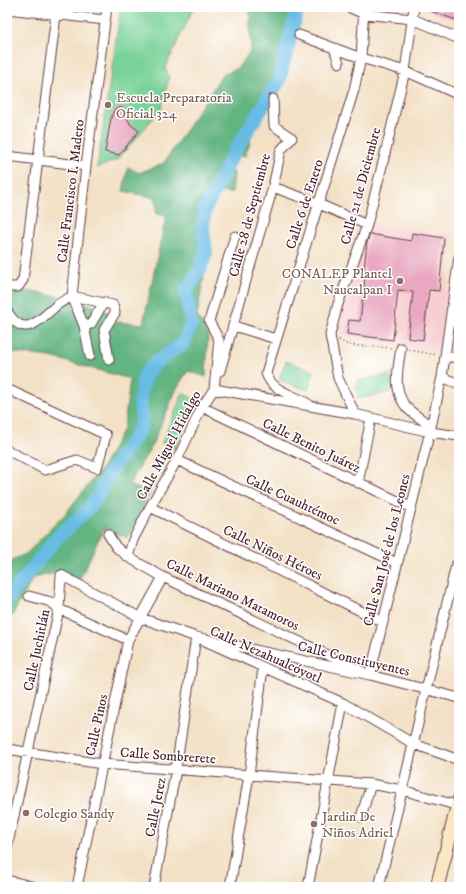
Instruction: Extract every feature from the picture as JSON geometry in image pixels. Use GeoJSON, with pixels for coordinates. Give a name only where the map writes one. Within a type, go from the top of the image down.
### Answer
{"type":"FeatureCollection","features":[{"type":"Feature","properties":{"kind":"main road"},"geometry":{"type":"LineString","coordinates":[[437,887],[459,804]]}},
{"type":"Feature","properties":{"kind":"street","name":"Calle Francisco I. Madero"},"geometry":{"type":"LineString","coordinates":[[72,296],[86,166],[107,7]]}},
{"type":"Feature","properties":{"kind":"street"},"geometry":{"type":"LineString","coordinates":[[348,7],[413,19],[459,39]]}},
{"type":"Feature","properties":{"kind":"street","name":"Calle 21 de Diciembre"},"geometry":{"type":"LineString","coordinates":[[355,414],[338,378],[330,335],[338,304],[367,225],[405,71],[414,7]]}},
{"type":"Feature","properties":{"kind":"street"},"geometry":{"type":"LineString","coordinates":[[7,9],[56,10],[105,20]]}},
{"type":"Feature","properties":{"kind":"street"},"geometry":{"type":"LineString","coordinates":[[11,288],[21,284],[23,280],[56,10]]}},
{"type":"Feature","properties":{"kind":"street","name":"Calle 6 de Enero"},"geometry":{"type":"LineString","coordinates":[[311,406],[303,399],[276,388],[268,380],[266,373],[354,90],[361,58],[364,10]]}},
{"type":"Feature","properties":{"kind":"street"},"geometry":{"type":"LineString","coordinates":[[299,35],[361,58],[405,71],[459,95]]}},
{"type":"Feature","properties":{"kind":"street"},"geometry":{"type":"LineString","coordinates":[[334,48],[339,63]]}},
{"type":"Feature","properties":{"kind":"street","name":"Calle 28 de Septiembre"},"geometry":{"type":"LineString","coordinates":[[214,389],[234,326],[273,187],[281,150],[292,138],[274,126],[274,99]]}},
{"type":"Feature","properties":{"kind":"street"},"geometry":{"type":"LineString","coordinates":[[7,156],[86,166]]}},
{"type":"Feature","properties":{"kind":"street"},"geometry":{"type":"LineString","coordinates":[[273,187],[319,204],[367,225]]}},
{"type":"Feature","properties":{"kind":"street","name":"Calle Miguel Hidalgo"},"geometry":{"type":"LineString","coordinates":[[128,557],[133,540],[177,460],[202,407],[214,389],[219,340],[209,321],[235,236]]}},
{"type":"Feature","properties":{"kind":"street","name":"Calle San José de los Leones"},"geometry":{"type":"LineString","coordinates":[[370,675],[384,622],[410,507],[431,430],[442,377],[459,257]]}},
{"type":"Feature","properties":{"kind":"street"},"geometry":{"type":"LineString","coordinates":[[72,296],[84,326],[90,356]]}},
{"type":"Feature","properties":{"kind":"street"},"geometry":{"type":"LineString","coordinates":[[7,311],[16,323],[26,327],[40,322],[57,305],[72,296],[113,305],[115,313],[104,330],[109,360]]}},
{"type":"Feature","properties":{"kind":"street"},"geometry":{"type":"LineString","coordinates":[[84,326],[91,324],[104,302]]}},
{"type":"Feature","properties":{"kind":"street"},"geometry":{"type":"LineString","coordinates":[[234,326],[276,339]]}},
{"type":"Feature","properties":{"kind":"street"},"geometry":{"type":"LineString","coordinates":[[400,348],[397,376],[399,396],[407,408],[431,430]]}},
{"type":"Feature","properties":{"kind":"street"},"geometry":{"type":"LineString","coordinates":[[445,356],[459,358]]}},
{"type":"Feature","properties":{"kind":"street"},"geometry":{"type":"LineString","coordinates":[[442,377],[459,384]]}},
{"type":"Feature","properties":{"kind":"street"},"geometry":{"type":"LineString","coordinates":[[214,389],[355,414],[459,436]]}},
{"type":"Feature","properties":{"kind":"street"},"geometry":{"type":"LineString","coordinates":[[7,390],[106,436],[97,468],[78,460],[45,470],[7,450]]}},
{"type":"Feature","properties":{"kind":"street","name":"Calle Benito Juárez"},"geometry":{"type":"LineString","coordinates":[[202,407],[410,507]]}},
{"type":"Feature","properties":{"kind":"street"},"geometry":{"type":"LineString","coordinates":[[358,483],[371,418]]}},
{"type":"Feature","properties":{"kind":"street","name":"Calle Cuauhtémoc"},"geometry":{"type":"LineString","coordinates":[[177,460],[398,563]]}},
{"type":"Feature","properties":{"kind":"street","name":"Calle Niños Héroes"},"geometry":{"type":"LineString","coordinates":[[150,507],[384,622]]}},
{"type":"Feature","properties":{"kind":"street","name":"Calle Mariano Matamoros"},"geometry":{"type":"LineString","coordinates":[[108,534],[116,547],[128,557],[163,577],[370,675]]}},
{"type":"Feature","properties":{"kind":"street"},"geometry":{"type":"LineString","coordinates":[[379,887],[456,565]]}},
{"type":"Feature","properties":{"kind":"street"},"geometry":{"type":"LineString","coordinates":[[51,602],[61,575]]}},
{"type":"Feature","properties":{"kind":"street","name":"Calle Juchitlán"},"geometry":{"type":"LineString","coordinates":[[7,848],[59,609],[61,575]]}},
{"type":"Feature","properties":{"kind":"street","name":"Calle Nezahualcóyotl"},"geometry":{"type":"LineString","coordinates":[[61,575],[141,618],[196,637],[343,703],[414,744],[459,760]]}},
{"type":"Feature","properties":{"kind":"street","name":"Calle Pinos"},"geometry":{"type":"LineString","coordinates":[[77,887],[128,640],[163,577]]}},
{"type":"Feature","properties":{"kind":"street"},"geometry":{"type":"LineString","coordinates":[[29,596],[51,602],[59,609],[128,640]]}},
{"type":"Feature","properties":{"kind":"street","name":"Calle Constituyentes"},"geometry":{"type":"LineString","coordinates":[[196,637],[370,675],[459,698]]}},
{"type":"Feature","properties":{"kind":"street","name":"Calle Jerez"},"geometry":{"type":"LineString","coordinates":[[154,887],[176,769],[196,637]]}},
{"type":"Feature","properties":{"kind":"street"},"geometry":{"type":"LineString","coordinates":[[230,887],[249,775],[263,668]]}},
{"type":"Feature","properties":{"kind":"street"},"geometry":{"type":"LineString","coordinates":[[308,887],[343,703]]}},
{"type":"Feature","properties":{"kind":"street","name":"Calle Sombrerete"},"geometry":{"type":"LineString","coordinates":[[7,749],[102,764],[371,784],[459,804]]}},
{"type":"Feature","properties":{"kind":"street"},"geometry":{"type":"LineString","coordinates":[[361,817],[371,784]]}},
{"type":"Feature","properties":{"kind":"street"},"geometry":{"type":"LineString","coordinates":[[7,880],[35,887]]}},
{"type":"Feature","properties":{"kind":"shaded area","name":"CONALEP Plantel Naucalpan I"},"geometry":{"type":"Polygon","coordinates":[[[369,225],[453,236],[439,352],[340,335],[338,327],[369,225]]]}},
{"type":"Feature","properties":{"kind":"green space"},"geometry":{"type":"Polygon","coordinates":[[[121,7],[194,7],[165,68],[169,78],[161,109],[118,159],[97,168],[121,7]]]}},
{"type":"Feature","properties":{"kind":"green space"},"geometry":{"type":"Polygon","coordinates":[[[249,7],[294,7],[279,71],[253,111],[250,143],[245,156],[237,156],[231,165],[234,175],[232,193],[211,192],[208,211],[208,252],[197,316],[208,334],[206,377],[188,371],[178,386],[151,447],[129,485],[150,493],[128,538],[104,528],[79,581],[60,572],[33,578],[12,616],[7,616],[7,562],[26,554],[64,515],[102,468],[124,427],[130,379],[51,357],[7,352],[7,292],[31,291],[83,302],[106,311],[116,322],[143,324],[166,216],[156,214],[156,198],[123,191],[128,167],[139,173],[164,163],[222,75],[238,68],[251,50],[249,7]]]}},
{"type":"Feature","properties":{"kind":"green space"},"geometry":{"type":"Polygon","coordinates":[[[286,361],[314,371],[308,390],[279,380],[286,361]]]}},
{"type":"Feature","properties":{"kind":"green space"},"geometry":{"type":"Polygon","coordinates":[[[392,374],[390,392],[358,399],[356,381],[392,374]]]}},
{"type":"Feature","properties":{"kind":"green space"},"geometry":{"type":"Polygon","coordinates":[[[183,393],[197,401],[175,448],[162,443],[183,393]]]}},
{"type":"Feature","properties":{"kind":"building"},"geometry":{"type":"Polygon","coordinates":[[[459,7],[459,21],[422,8],[459,7]]]}},
{"type":"Feature","properties":{"kind":"building"},"geometry":{"type":"Polygon","coordinates":[[[121,107],[131,125],[139,131],[119,155],[105,152],[111,118],[114,110],[121,107]]]}},
{"type":"Feature","properties":{"kind":"building","name":"CONALEP Plantel Naucalpan I"},"geometry":{"type":"Polygon","coordinates":[[[412,233],[444,238],[439,291],[429,290],[423,340],[408,338],[413,292],[398,290],[393,340],[347,334],[349,320],[360,321],[366,270],[364,269],[367,243],[370,234],[411,241],[412,233]]]}},
{"type":"Feature","properties":{"kind":"waterway"},"geometry":{"type":"LineString","coordinates":[[7,600],[55,540],[89,508],[97,497],[109,474],[139,431],[142,417],[140,402],[145,374],[158,361],[184,343],[191,324],[186,291],[200,270],[206,252],[203,229],[205,209],[234,152],[279,81],[298,7]]}},
{"type":"Feature","properties":{"kind":"place","name":"Escuela Preparatoria Oficial 324"},"geometry":{"type":"Point","coordinates":[108,105]}},
{"type":"Feature","properties":{"kind":"place","name":"CONALEP Plantel Naucalpan I"},"geometry":{"type":"Point","coordinates":[400,281]}},
{"type":"Feature","properties":{"kind":"place","name":"Colegio Sandy"},"geometry":{"type":"Point","coordinates":[26,813]}},
{"type":"Feature","properties":{"kind":"place","name":"Jardin De Niños Adriel"},"geometry":{"type":"Point","coordinates":[314,824]}}]}
